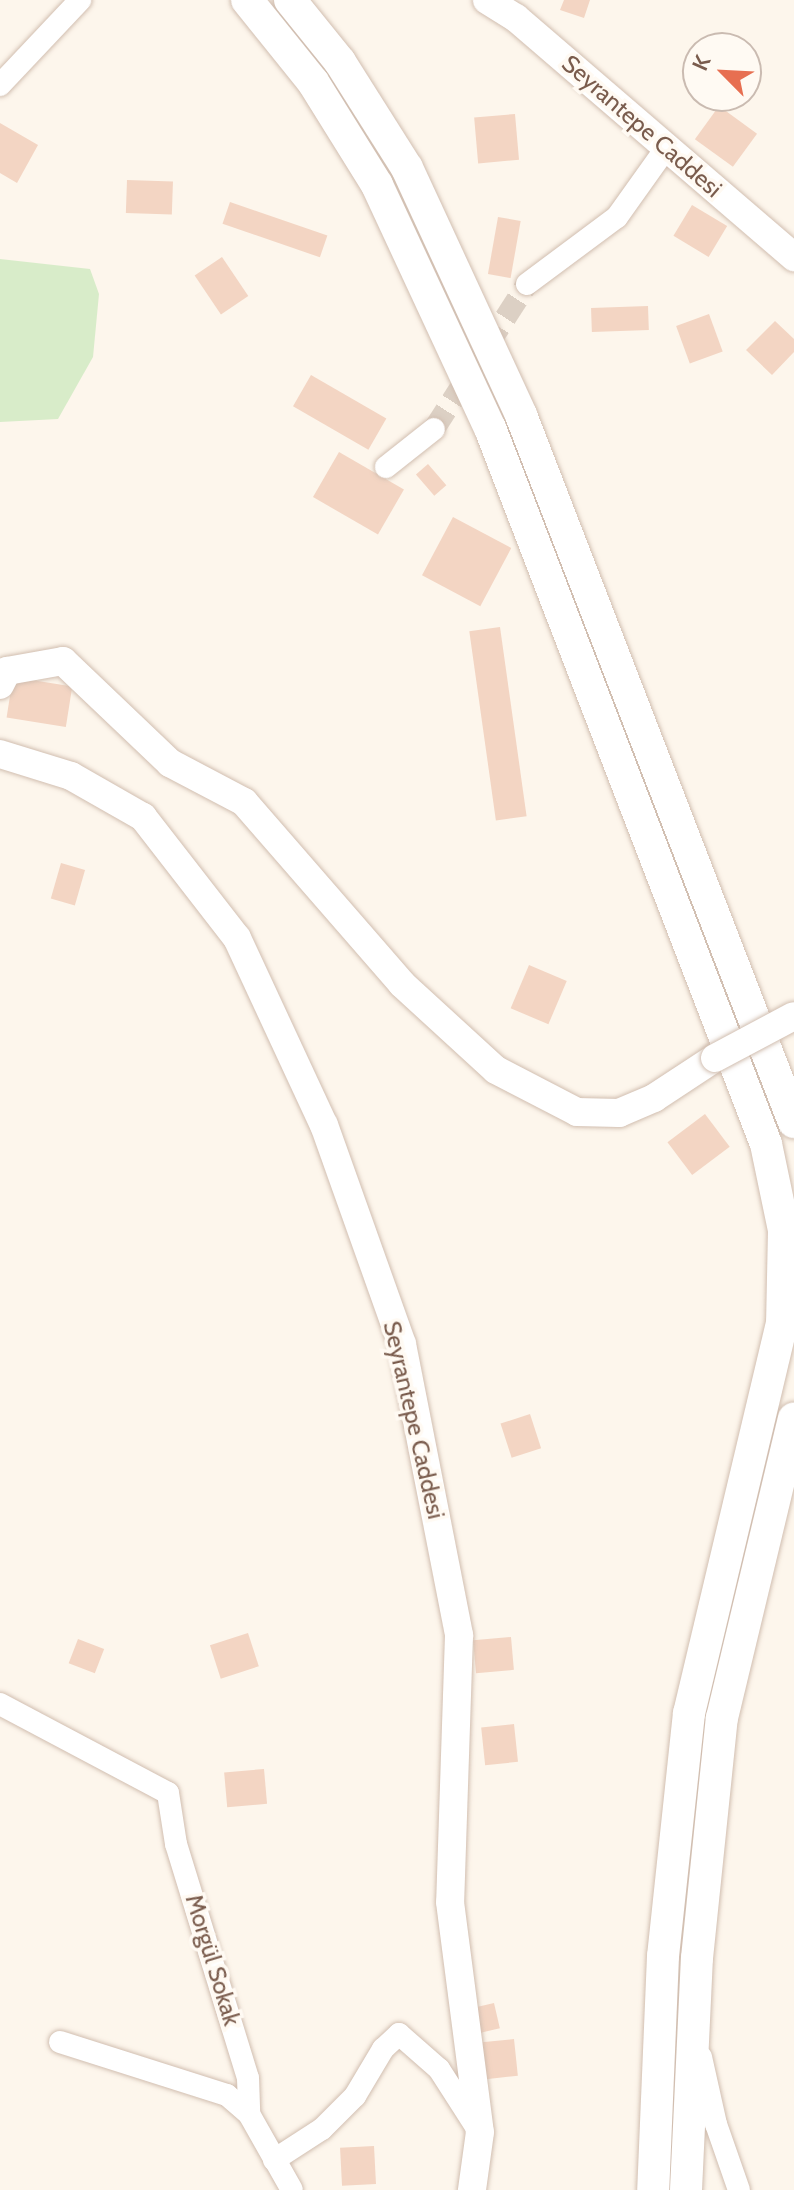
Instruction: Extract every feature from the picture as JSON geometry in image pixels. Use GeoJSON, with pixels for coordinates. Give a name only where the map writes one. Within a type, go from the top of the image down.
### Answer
{"type":"FeatureCollection","features":[{"type":"Feature","properties":{"kind":"main road"},"geometry":{"type":"LineString","coordinates":[[247,0],[313,82],[377,185],[490,428],[766,1144],[784,1230],[782,1323],[689,1713],[663,1956],[653,2190]]}},
{"type":"Feature","properties":{"kind":"main road"},"geometry":{"type":"LineString","coordinates":[[290,0],[340,62],[407,168],[521,415],[794,1122]]}},
{"type":"Feature","properties":{"kind":"main road"},"geometry":{"type":"LineString","coordinates":[[686,2190],[694,2026],[722,1718],[794,1419]]}},
{"type":"Feature","properties":{"kind":"street"},"geometry":{"type":"LineString","coordinates":[[0,85],[80,0]]}},
{"type":"Feature","properties":{"kind":"street","name":"Seyrantepe Caddesi"},"geometry":{"type":"LineString","coordinates":[[487,0],[667,147],[794,257]]}},
{"type":"Feature","properties":{"kind":"street"},"geometry":{"type":"LineString","coordinates":[[527,284],[617,217],[667,147]]}},
{"type":"Feature","properties":{"kind":"street"},"geometry":{"type":"LineString","coordinates":[[386,467],[434,429]]}},
{"type":"Feature","properties":{"kind":"street"},"geometry":{"type":"LineString","coordinates":[[0,685],[7,671],[63,661],[170,763],[244,802],[402,984],[496,1070],[577,1112],[619,1113],[654,1098],[715,1058],[794,1016]]}},
{"type":"Feature","properties":{"kind":"street","name":"Seyrantepe Caddesi"},"geometry":{"type":"LineString","coordinates":[[0,754],[71,776],[143,817],[237,938],[324,1125],[402,1344],[459,1635],[450,1902],[480,2132],[472,2190]]}},
{"type":"Feature","properties":{"kind":"street","name":"Morgül Sokak"},"geometry":{"type":"LineString","coordinates":[[0,1704],[168,1793],[176,1844],[248,2078],[249,2114]]}},
{"type":"Feature","properties":{"kind":"street"},"geometry":{"type":"LineString","coordinates":[[694,2026],[716,2124],[739,2190]]}},
{"type":"Feature","properties":{"kind":"street"},"geometry":{"type":"LineString","coordinates":[[274,2160],[322,2129],[355,2096],[383,2049],[399,2034],[439,2069],[480,2132]]}},
{"type":"Feature","properties":{"kind":"street"},"geometry":{"type":"LineString","coordinates":[[60,2042],[113,2062],[204,2083],[249,2114],[292,2190]]}},
{"type":"Feature","properties":{"kind":"green space"},"geometry":{"type":"Polygon","coordinates":[[[0,259],[90,269],[99,294],[93,357],[58,419],[0,422],[0,259]]]}},
{"type":"Feature","properties":{"kind":"building"},"geometry":{"type":"Polygon","coordinates":[[[564,0],[590,0],[584,18],[560,10],[564,0]]]}},
{"type":"Feature","properties":{"kind":"building"},"geometry":{"type":"Polygon","coordinates":[[[715,112],[727,112],[757,134],[733,167],[695,139],[715,112]]]}},
{"type":"Feature","properties":{"kind":"building"},"geometry":{"type":"Polygon","coordinates":[[[515,114],[519,160],[478,163],[474,118],[515,114]]]}},
{"type":"Feature","properties":{"kind":"building"},"geometry":{"type":"Polygon","coordinates":[[[0,123],[38,145],[17,183],[0,173],[0,123]]]}},
{"type":"Feature","properties":{"kind":"building"},"geometry":{"type":"Polygon","coordinates":[[[127,180],[173,182],[172,215],[126,213],[127,180]]]}},
{"type":"Feature","properties":{"kind":"building"},"geometry":{"type":"Polygon","coordinates":[[[230,202],[327,236],[320,257],[223,224],[230,202]]]}},
{"type":"Feature","properties":{"kind":"building"},"geometry":{"type":"Polygon","coordinates":[[[692,205],[727,226],[709,257],[673,236],[692,205]]]}},
{"type":"Feature","properties":{"kind":"building"},"geometry":{"type":"Polygon","coordinates":[[[498,217],[521,221],[511,278],[488,274],[498,217]]]}},
{"type":"Feature","properties":{"kind":"building"},"geometry":{"type":"Polygon","coordinates":[[[222,257],[248,296],[221,314],[195,275],[222,257]]]}},
{"type":"Feature","properties":{"kind":"building"},"geometry":{"type":"Polygon","coordinates":[[[648,306],[649,330],[592,332],[591,308],[648,306]]]}},
{"type":"Feature","properties":{"kind":"building"},"geometry":{"type":"Polygon","coordinates":[[[709,314],[723,352],[690,364],[676,326],[709,314]]]}},
{"type":"Feature","properties":{"kind":"building"},"geometry":{"type":"Polygon","coordinates":[[[775,321],[794,339],[794,352],[772,375],[746,350],[775,321]]]}},
{"type":"Feature","properties":{"kind":"building"},"geometry":{"type":"Polygon","coordinates":[[[311,375],[386,418],[368,450],[293,406],[311,375]]]}},
{"type":"Feature","properties":{"kind":"building"},"geometry":{"type":"Polygon","coordinates":[[[339,452],[404,489],[378,535],[313,497],[339,452]]]}},
{"type":"Feature","properties":{"kind":"building"},"geometry":{"type":"Polygon","coordinates":[[[428,464],[446,485],[434,496],[416,474],[428,464]]]}},
{"type":"Feature","properties":{"kind":"building"},"geometry":{"type":"Polygon","coordinates":[[[453,517],[511,548],[480,606],[422,575],[453,517]]]}},
{"type":"Feature","properties":{"kind":"building"},"geometry":{"type":"Polygon","coordinates":[[[500,627],[527,816],[496,820],[469,631],[500,627]]]}},
{"type":"Feature","properties":{"kind":"building"},"geometry":{"type":"Polygon","coordinates":[[[13,677],[72,686],[66,727],[7,717],[13,677]]]}},
{"type":"Feature","properties":{"kind":"building"},"geometry":{"type":"Polygon","coordinates":[[[61,863],[85,870],[75,905],[51,899],[61,863]]]}},
{"type":"Feature","properties":{"kind":"building"},"geometry":{"type":"Polygon","coordinates":[[[529,965],[567,981],[548,1024],[511,1008],[529,965]]]}},
{"type":"Feature","properties":{"kind":"building"},"geometry":{"type":"Polygon","coordinates":[[[705,1114],[730,1147],[692,1175],[667,1142],[705,1114]]]}},
{"type":"Feature","properties":{"kind":"building"},"geometry":{"type":"Polygon","coordinates":[[[530,1414],[541,1448],[512,1458],[501,1424],[530,1414]]]}},
{"type":"Feature","properties":{"kind":"building"},"geometry":{"type":"Polygon","coordinates":[[[248,1633],[259,1666],[221,1679],[210,1645],[248,1633]]]}},
{"type":"Feature","properties":{"kind":"building"},"geometry":{"type":"Polygon","coordinates":[[[511,1637],[514,1670],[476,1673],[473,1640],[511,1637]]]}},
{"type":"Feature","properties":{"kind":"building"},"geometry":{"type":"Polygon","coordinates":[[[78,1639],[104,1649],[95,1673],[69,1663],[78,1639]]]}},
{"type":"Feature","properties":{"kind":"building"},"geometry":{"type":"Polygon","coordinates":[[[514,1724],[518,1762],[485,1765],[481,1727],[514,1724]]]}},
{"type":"Feature","properties":{"kind":"building"},"geometry":{"type":"Polygon","coordinates":[[[264,1769],[267,1804],[227,1807],[224,1772],[264,1769]]]}},
{"type":"Feature","properties":{"kind":"building"},"geometry":{"type":"Polygon","coordinates":[[[494,2003],[500,2028],[476,2034],[471,2008],[494,2003]]]}},
{"type":"Feature","properties":{"kind":"building"},"geometry":{"type":"Polygon","coordinates":[[[514,2039],[518,2076],[486,2079],[482,2042],[514,2039]]]}},
{"type":"Feature","properties":{"kind":"building"},"geometry":{"type":"Polygon","coordinates":[[[374,2146],[376,2184],[342,2186],[340,2148],[374,2146]]]}},
{"type":"Feature","properties":{"kind":"tunnel"},"geometry":{"type":"LineString","coordinates":[[434,429],[527,284]]}}]}
